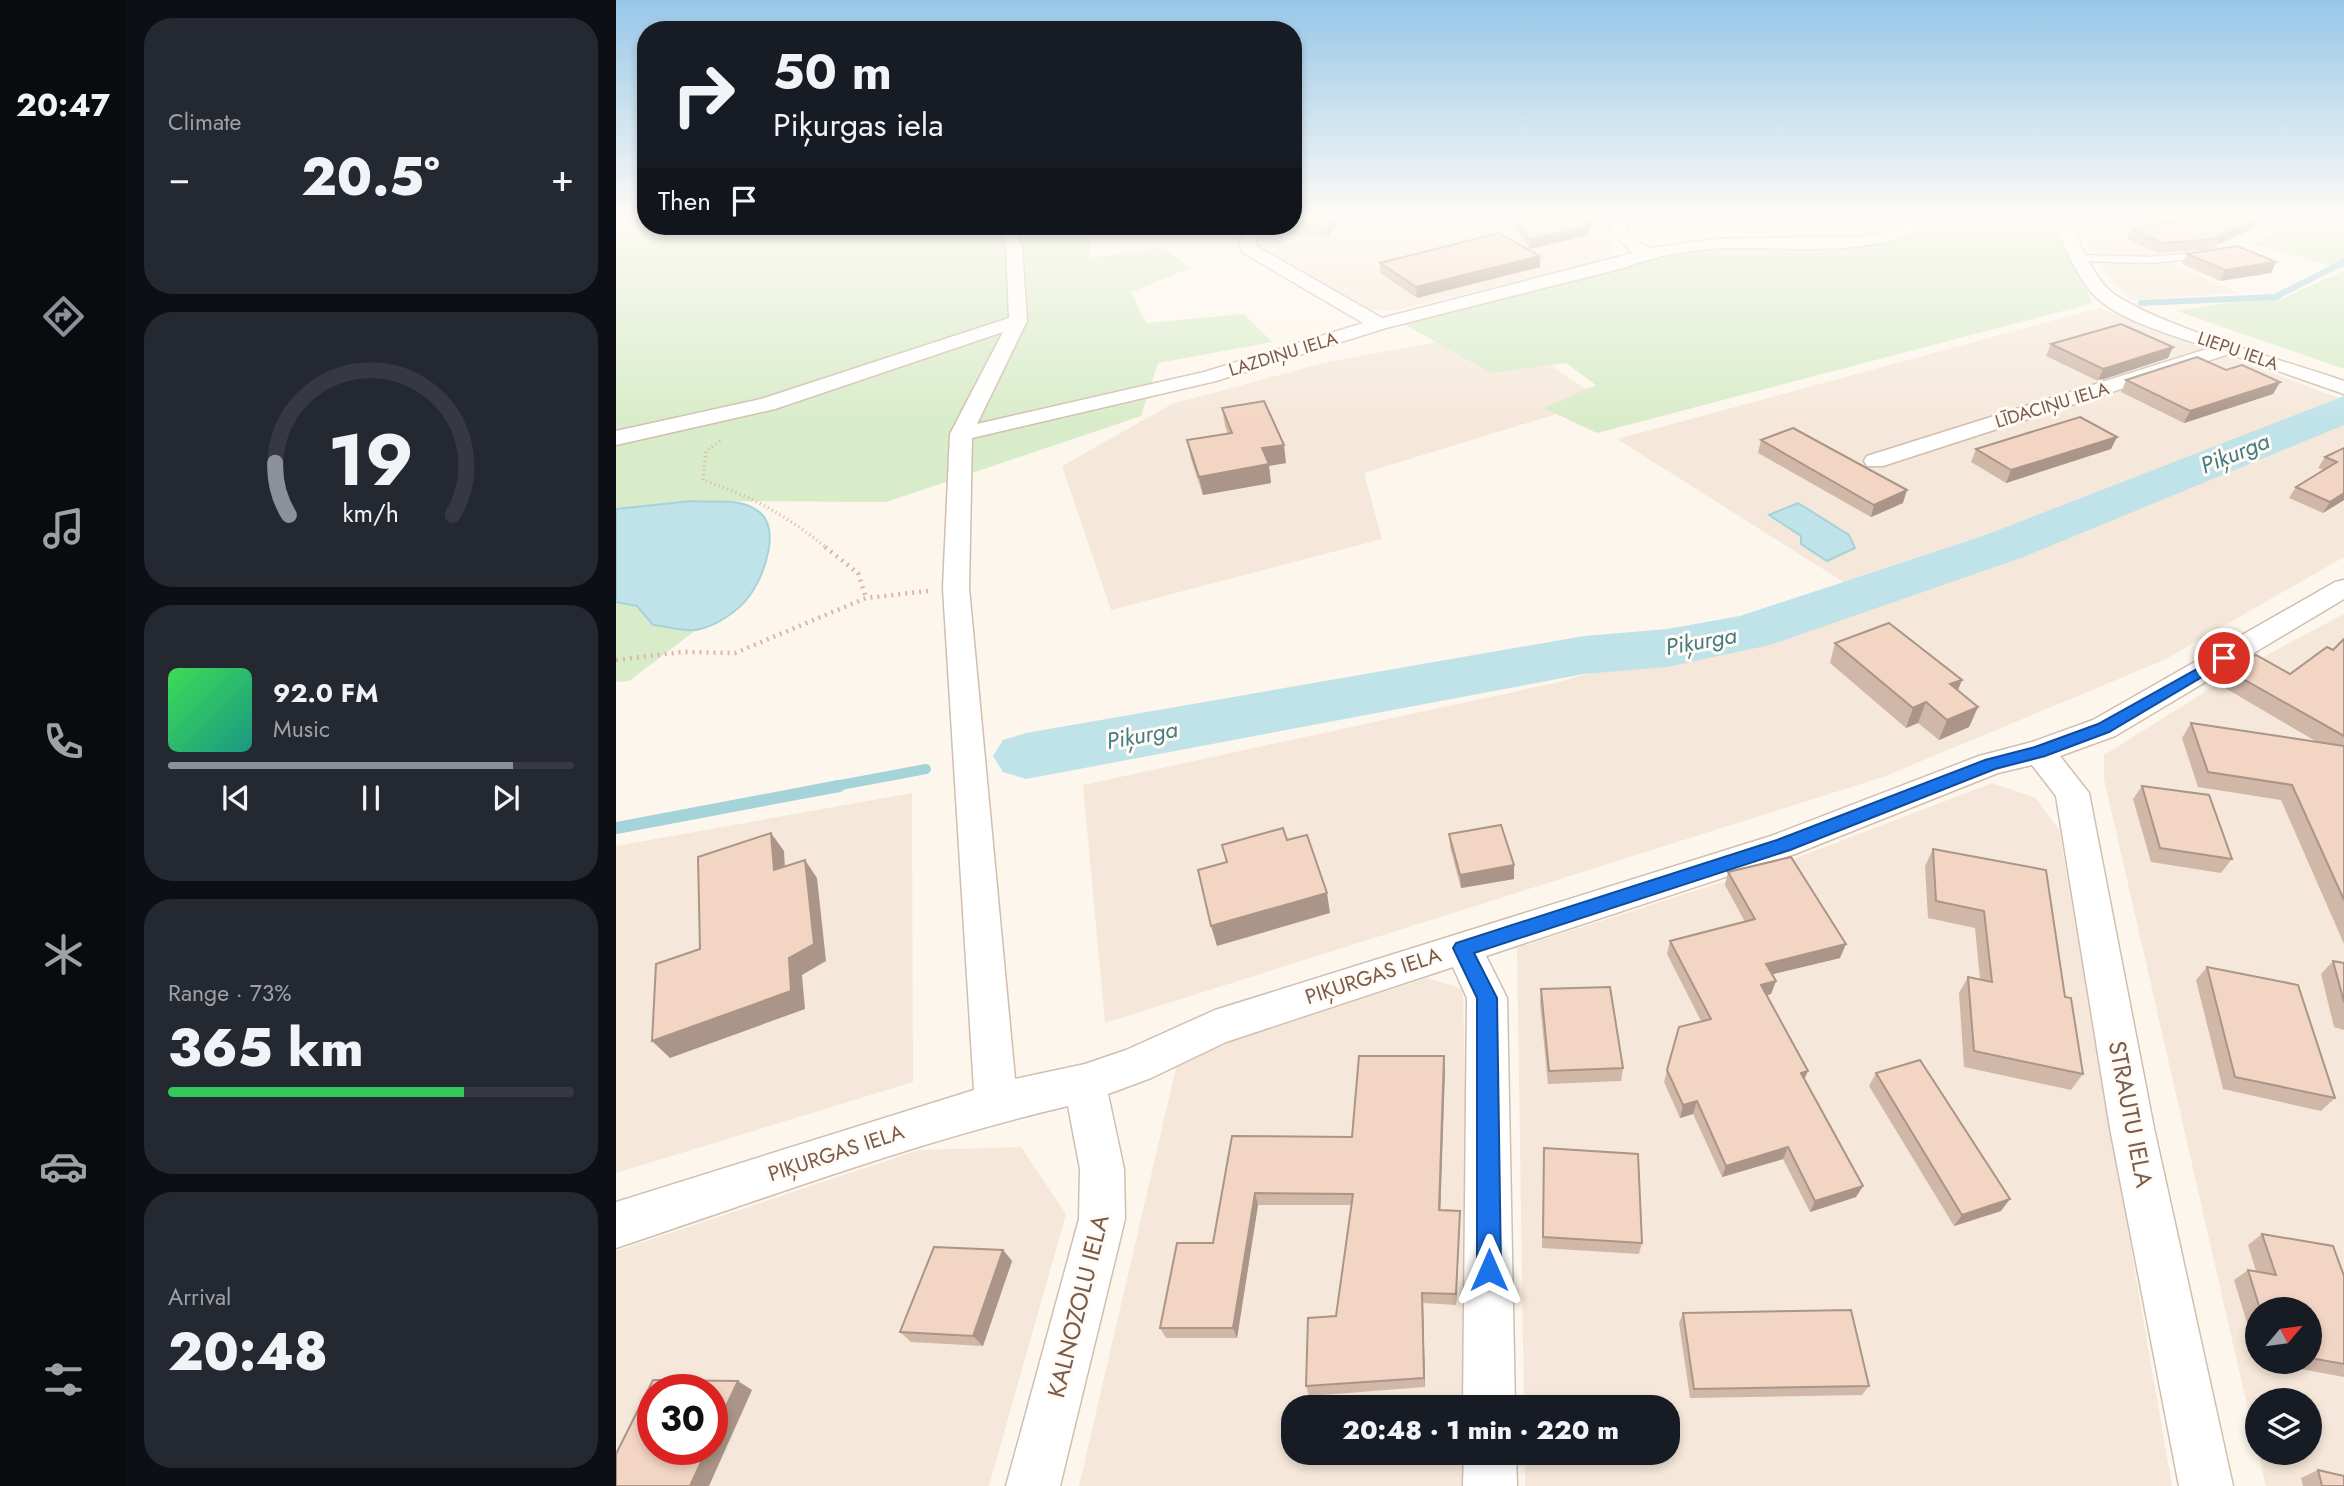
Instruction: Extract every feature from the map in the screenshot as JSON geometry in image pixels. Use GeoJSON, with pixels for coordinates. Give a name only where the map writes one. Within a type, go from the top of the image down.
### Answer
{"type":"FeatureCollection","features":[{"type":"Feature","properties":{"kind":"street"},"geometry":{"type":"LineString","coordinates":[[996,1103],[956,588],[961,434],[1018,321],[1016,284]]}},
{"type":"Feature","properties":{"kind":"street"},"geometry":{"type":"LineString","coordinates":[[1311,284],[1379,324]]}},
{"type":"Feature","properties":{"kind":"street","name":"LAZDIŅU IELA"},"geometry":{"type":"LineString","coordinates":[[961,434],[1209,377],[1379,324],[1536,284]]}},
{"type":"Feature","properties":{"kind":"street","name":"LIEPU IELA"},"geometry":{"type":"LineString","coordinates":[[2095,284],[2113,302],[2131,313],[2344,388]]}},
{"type":"Feature","properties":{"kind":"street"},"geometry":{"type":"LineString","coordinates":[[616,438],[767,404],[1018,321]]}},
{"type":"Feature","properties":{"kind":"street","name":"LĪDACIŅU IELA"},"geometry":{"type":"LineString","coordinates":[[1875,461],[2228,348]]}},
{"type":"Feature","properties":{"kind":"street"},"geometry":{"type":"LineString","coordinates":[[917,354],[1000,361]]}},
{"type":"Feature","properties":{"kind":"street","name":"PIĶURGAS IELA"},"geometry":{"type":"LineString","coordinates":[[616,1225],[996,1103],[1085,1083],[1136,1065],[1215,1028],[1783,845],[1990,764],[2039,752],[2104,728],[2344,588]]}},
{"type":"Feature","properties":{"kind":"street","name":"STRAUTU IELA"},"geometry":{"type":"LineString","coordinates":[[2039,752],[2072,793],[2132,1128],[2206,1486]]}},
{"type":"Feature","properties":{"kind":"street"},"geometry":{"type":"LineString","coordinates":[[1463,948],[1487,998],[1489,1395]]}},
{"type":"Feature","properties":{"kind":"street","name":"KALNOZOLU IELA"},"geometry":{"type":"LineString","coordinates":[[1033,1486],[1102,1219],[1102,1169],[1085,1083]]}},
{"type":"Feature","properties":{"kind":"street"},"geometry":{"type":"LineString","coordinates":[[1490,1465],[1490,1486]]}},
{"type":"Feature","properties":{"kind":"path"},"geometry":{"type":"LineString","coordinates":[[767,404],[706,451],[703,480],[750,496],[798,525],[858,573],[866,598]]}},
{"type":"Feature","properties":{"kind":"path"},"geometry":{"type":"LineString","coordinates":[[616,660],[682,652],[735,653],[866,598],[956,588]]}},
{"type":"Feature","properties":{"kind":"shaded area"},"geometry":{"type":"Polygon","coordinates":[[[1324,284],[1503,284],[1393,311],[1368,310],[1324,284]]]}},
{"type":"Feature","properties":{"kind":"shaded area"},"geometry":{"type":"Polygon","coordinates":[[[2116,284],[2219,284],[2238,293],[2130,300],[2116,284]]]}},
{"type":"Feature","properties":{"kind":"shaded area"},"geometry":{"type":"Polygon","coordinates":[[[2099,308],[2344,400],[2344,557],[2164,660],[1883,777],[1105,1023],[1083,785],[1559,682],[1864,595],[1617,439],[2099,308]]]}},
{"type":"Feature","properties":{"kind":"shaded area"},"geometry":{"type":"Polygon","coordinates":[[[1500,331],[1602,400],[1364,473],[1382,539],[1111,610],[1062,466],[1172,404],[1327,362],[1500,331]]]}},
{"type":"Feature","properties":{"kind":"shaded area"},"geometry":{"type":"Polygon","coordinates":[[[2344,614],[2344,1486],[2266,1486],[2261,1465],[2322,1465],[2322,1388],[2245,1388],[2245,1396],[2104,779],[2104,755],[2248,665],[2344,614]]]}},
{"type":"Feature","properties":{"kind":"shaded area"},"geometry":{"type":"Polygon","coordinates":[[[1992,783],[2036,798],[2059,830],[2172,1486],[1525,1486],[1525,1465],[1680,1465],[1680,1395],[1524,1395],[1517,948],[1788,861],[1992,783]]]}},
{"type":"Feature","properties":{"kind":"shaded area"},"geometry":{"type":"Polygon","coordinates":[[[912,793],[913,1082],[616,1173],[616,846],[912,793]]]}},
{"type":"Feature","properties":{"kind":"shaded area"},"geometry":{"type":"Polygon","coordinates":[[[1427,978],[1463,989],[1470,1326],[1468,1395],[1281,1395],[1281,1465],[1466,1465],[1466,1486],[1079,1486],[1178,1059],[1427,978]]]}},
{"type":"Feature","properties":{"kind":"shaded area"},"geometry":{"type":"Polygon","coordinates":[[[1021,1147],[1066,1214],[989,1486],[616,1486],[616,1251],[919,1150],[1021,1147]]]}},
{"type":"Feature","properties":{"kind":"green space"},"geometry":{"type":"Polygon","coordinates":[[[616,284],[1150,284],[1131,292],[1146,323],[1244,314],[1272,342],[1158,363],[1141,416],[886,502],[691,501],[616,509],[616,284]]]}},
{"type":"Feature","properties":{"kind":"green space"},"geometry":{"type":"Polygon","coordinates":[[[1553,284],[2083,284],[2093,303],[1597,433],[1544,408],[1596,385],[1566,363],[1491,373],[1402,323],[1553,284]]]}},
{"type":"Feature","properties":{"kind":"green space"},"geometry":{"type":"Polygon","coordinates":[[[2314,284],[2344,284],[2344,369],[2177,311],[2216,304],[2284,298],[2314,284]]]}},
{"type":"Feature","properties":{"kind":"green space"},"geometry":{"type":"Polygon","coordinates":[[[616,602],[637,606],[654,625],[696,630],[629,681],[616,682],[616,602]]]}},
{"type":"Feature","properties":{"kind":"water"},"geometry":{"type":"Polygon","coordinates":[[[691,501],[732,502],[755,509],[763,516],[768,526],[770,537],[766,562],[746,601],[719,622],[691,630],[653,625],[637,606],[616,602],[616,509],[691,501]]]}},
{"type":"Feature","properties":{"kind":"water"},"geometry":{"type":"Polygon","coordinates":[[[1798,503],[1849,535],[1855,548],[1827,561],[1801,544],[1801,536],[1769,515],[1798,503]]]}},
{"type":"Feature","properties":{"kind":"building"},"geometry":{"type":"Polygon","coordinates":[[[2121,324],[2173,347],[2103,369],[2051,344],[2121,324]]]}},
{"type":"Feature","properties":{"kind":"building"},"geometry":{"type":"Polygon","coordinates":[[[2197,357],[2226,370],[2242,365],[2280,382],[2190,411],[2126,380],[2197,357]]]}},
{"type":"Feature","properties":{"kind":"building"},"geometry":{"type":"Polygon","coordinates":[[[1264,401],[1284,445],[1262,448],[1269,464],[1199,477],[1187,440],[1232,433],[1222,408],[1264,401]]]}},
{"type":"Feature","properties":{"kind":"building"},"geometry":{"type":"Polygon","coordinates":[[[2080,417],[2117,437],[2011,470],[1976,449],[2080,417]]]}},
{"type":"Feature","properties":{"kind":"building"},"geometry":{"type":"Polygon","coordinates":[[[1793,428],[1907,490],[1874,505],[1761,440],[1793,428]]]}},
{"type":"Feature","properties":{"kind":"building"},"geometry":{"type":"Polygon","coordinates":[[[2344,448],[2344,493],[2330,502],[2296,487],[2337,462],[2325,457],[2344,448]]]}},
{"type":"Feature","properties":{"kind":"building"},"geometry":{"type":"Polygon","coordinates":[[[1889,623],[1962,680],[1950,684],[1978,707],[1947,720],[1926,702],[1913,708],[1835,643],[1889,623]]]}},
{"type":"Feature","properties":{"kind":"building"},"geometry":{"type":"Polygon","coordinates":[[[2344,639],[2344,736],[2229,671],[2256,655],[2290,674],[2327,647],[2333,650],[2344,639]]]}},
{"type":"Feature","properties":{"kind":"building"},"geometry":{"type":"Polygon","coordinates":[[[2191,723],[2344,746],[2344,900],[2292,785],[2208,772],[2191,723]]]}},
{"type":"Feature","properties":{"kind":"building"},"geometry":{"type":"Polygon","coordinates":[[[2142,786],[2209,795],[2232,859],[2160,848],[2142,786]]]}},
{"type":"Feature","properties":{"kind":"building"},"geometry":{"type":"Polygon","coordinates":[[[1501,825],[1514,865],[1460,875],[1449,834],[1501,825]]]}},
{"type":"Feature","properties":{"kind":"building"},"geometry":{"type":"Polygon","coordinates":[[[1283,828],[1287,840],[1307,835],[1327,893],[1211,926],[1198,870],[1227,862],[1222,845],[1283,828]]]}},
{"type":"Feature","properties":{"kind":"building"},"geometry":{"type":"Polygon","coordinates":[[[771,833],[774,870],[805,860],[814,944],[789,958],[791,991],[652,1041],[656,964],[700,949],[698,857],[771,833]]]}},
{"type":"Feature","properties":{"kind":"building"},"geometry":{"type":"Polygon","coordinates":[[[1933,849],[2046,870],[2065,997],[2071,998],[2083,1074],[1974,1051],[1968,977],[1992,982],[1984,911],[1936,901],[1933,849]]]}},
{"type":"Feature","properties":{"kind":"building"},"geometry":{"type":"Polygon","coordinates":[[[1791,857],[1846,944],[1766,964],[1776,981],[1761,985],[1808,1071],[1801,1073],[1863,1186],[1815,1201],[1788,1147],[1726,1166],[1697,1101],[1683,1105],[1667,1070],[1679,1027],[1711,1019],[1670,941],[1755,919],[1728,872],[1791,857]]]}},
{"type":"Feature","properties":{"kind":"building"},"geometry":{"type":"Polygon","coordinates":[[[2333,961],[2344,963],[2344,1002],[2333,961]]]}},
{"type":"Feature","properties":{"kind":"building"},"geometry":{"type":"Polygon","coordinates":[[[2207,967],[2298,985],[2335,1098],[2235,1077],[2207,967]]]}},
{"type":"Feature","properties":{"kind":"building"},"geometry":{"type":"Polygon","coordinates":[[[1610,987],[1623,1068],[1549,1071],[1541,989],[1610,987]]]}},
{"type":"Feature","properties":{"kind":"building"},"geometry":{"type":"Polygon","coordinates":[[[1359,1056],[1444,1056],[1439,1210],[1460,1211],[1456,1294],[1422,1293],[1424,1378],[1306,1386],[1308,1318],[1336,1316],[1353,1194],[1255,1193],[1233,1328],[1160,1328],[1177,1243],[1213,1243],[1232,1136],[1352,1137],[1359,1056]]]}},
{"type":"Feature","properties":{"kind":"building"},"geometry":{"type":"Polygon","coordinates":[[[1920,1060],[2010,1199],[1962,1215],[1876,1073],[1920,1060]]]}},
{"type":"Feature","properties":{"kind":"building"},"geometry":{"type":"Polygon","coordinates":[[[1544,1148],[1638,1154],[1642,1243],[1543,1237],[1544,1148]]]}},
{"type":"Feature","properties":{"kind":"building"},"geometry":{"type":"Polygon","coordinates":[[[2262,1234],[2333,1246],[2344,1276],[2344,1364],[2322,1360],[2322,1297],[2256,1297],[2248,1270],[2276,1275],[2262,1234]]]}},
{"type":"Feature","properties":{"kind":"building"},"geometry":{"type":"Polygon","coordinates":[[[934,1247],[1003,1250],[973,1336],[900,1332],[934,1247]]]}},
{"type":"Feature","properties":{"kind":"building"},"geometry":{"type":"Polygon","coordinates":[[[1851,1310],[1869,1386],[1694,1389],[1683,1313],[1851,1310]]]}},
{"type":"Feature","properties":{"kind":"building"},"geometry":{"type":"Polygon","coordinates":[[[728,1381],[738,1381],[728,1402],[728,1381]]]}},
{"type":"Feature","properties":{"kind":"building"},"geometry":{"type":"Polygon","coordinates":[[[637,1412],[637,1465],[700,1465],[690,1486],[616,1486],[616,1454],[637,1412]]]}},
{"type":"Feature","properties":{"kind":"building"},"geometry":{"type":"Polygon","coordinates":[[[2318,1470],[2344,1476],[2344,1486],[2322,1486],[2318,1470]]]}},
{"type":"Feature","properties":{"kind":"waterway"},"geometry":{"type":"LineString","coordinates":[[2141,303],[2275,297],[2300,284]]}},
{"type":"Feature","properties":{"kind":"waterway","name":"Piķurga"},"geometry":{"type":"LineString","coordinates":[[1026,756],[1584,655],[1667,648],[1750,632],[2002,547],[2344,409]]}},
{"type":"Feature","properties":{"kind":"waterway","name":"Piķurga"},"geometry":{"type":"LineString","coordinates":[[830,787],[926,769]]}},
{"type":"Feature","properties":{"kind":"waterway","name":"Piķurga"},"geometry":{"type":"LineString","coordinates":[[616,828],[839,786]]}},
{"type":"Feature","properties":{"kind":"route"},"geometry":{"type":"LineString","coordinates":[[1489,1270],[1487,998],[1463,948],[1783,845],[1990,764],[2039,752],[2104,728],[2224,658]]}}]}
